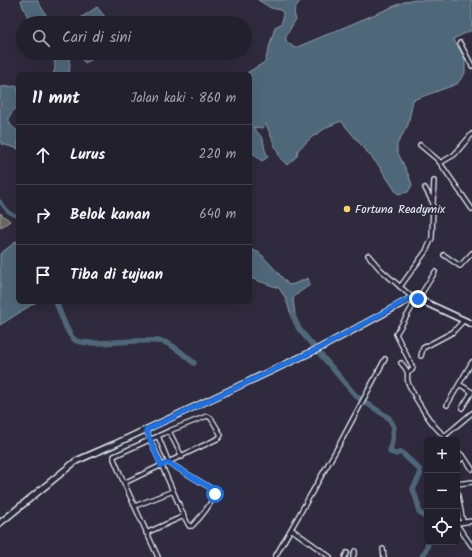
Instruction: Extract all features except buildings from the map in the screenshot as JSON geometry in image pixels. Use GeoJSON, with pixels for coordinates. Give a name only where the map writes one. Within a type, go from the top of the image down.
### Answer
{"type":"FeatureCollection","features":[{"type":"Feature","properties":{"kind":"street"},"geometry":{"type":"LineString","coordinates":[[460,43],[472,66]]}},
{"type":"Feature","properties":{"kind":"street"},"geometry":{"type":"LineString","coordinates":[[440,163],[454,156],[472,134]]}},
{"type":"Feature","properties":{"kind":"street"},"geometry":{"type":"LineString","coordinates":[[420,145],[440,163],[472,209]]}},
{"type":"Feature","properties":{"kind":"street"},"geometry":{"type":"LineString","coordinates":[[400,287],[430,245],[432,238],[434,181]]}},
{"type":"Feature","properties":{"kind":"street"},"geometry":{"type":"LineString","coordinates":[[425,188],[433,203]]}},
{"type":"Feature","properties":{"kind":"street"},"geometry":{"type":"LineString","coordinates":[[444,255],[460,266],[472,253]]}},
{"type":"Feature","properties":{"kind":"street"},"geometry":{"type":"LineString","coordinates":[[368,254],[380,269],[400,287],[416,298],[472,324]]}},
{"type":"Feature","properties":{"kind":"street"},"geometry":{"type":"LineString","coordinates":[[408,372],[413,368],[396,334],[409,314],[416,298],[435,272]]}},
{"type":"Feature","properties":{"kind":"street"},"geometry":{"type":"LineString","coordinates":[[0,523],[76,461],[146,430],[314,351],[416,298]]}},
{"type":"Feature","properties":{"kind":"street"},"geometry":{"type":"LineString","coordinates":[[420,356],[423,348],[453,332],[464,320]]}},
{"type":"Feature","properties":{"kind":"street"},"geometry":{"type":"LineString","coordinates":[[275,557],[339,445],[385,359]]}},
{"type":"Feature","properties":{"kind":"street"},"geometry":{"type":"LineString","coordinates":[[447,405],[472,362]]}},
{"type":"Feature","properties":{"kind":"street"},"geometry":{"type":"LineString","coordinates":[[401,363],[408,372],[409,385],[430,420],[446,437],[472,412]]}},
{"type":"Feature","properties":{"kind":"street"},"geometry":{"type":"LineString","coordinates":[[459,384],[472,392],[462,408]]}},
{"type":"Feature","properties":{"kind":"street"},"geometry":{"type":"LineString","coordinates":[[124,483],[218,440],[221,434],[211,418],[207,416],[169,431],[114,457],[124,483],[158,557]]}},
{"type":"Feature","properties":{"kind":"street"},"geometry":{"type":"LineString","coordinates":[[146,430],[184,516],[189,526],[192,526],[205,511],[215,492],[169,463],[158,436]]}},
{"type":"Feature","properties":{"kind":"street"},"geometry":{"type":"LineString","coordinates":[[169,431],[182,457]]}},
{"type":"Feature","properties":{"kind":"street"},"geometry":{"type":"LineString","coordinates":[[460,454],[472,469]]}},
{"type":"Feature","properties":{"kind":"street"},"geometry":{"type":"LineString","coordinates":[[460,460],[464,457]]}},
{"type":"Feature","properties":{"kind":"street"},"geometry":{"type":"LineString","coordinates":[[460,484],[472,482]]}},
{"type":"Feature","properties":{"kind":"street"},"geometry":{"type":"LineString","coordinates":[[135,506],[173,491]]}},
{"type":"Feature","properties":{"kind":"street"},"geometry":{"type":"LineString","coordinates":[[460,505],[464,522]]}},
{"type":"Feature","properties":{"kind":"street"},"geometry":{"type":"LineString","coordinates":[[146,532],[184,516]]}},
{"type":"Feature","properties":{"kind":"street"},"geometry":{"type":"LineString","coordinates":[[472,521],[458,523],[458,526],[472,546]]}},
{"type":"Feature","properties":{"kind":"street"},"geometry":{"type":"LineString","coordinates":[[291,529],[330,557]]}},
{"type":"Feature","properties":{"kind":"street"},"geometry":{"type":"LineString","coordinates":[[383,549],[384,557]]}},
{"type":"Feature","properties":{"kind":"street"},"geometry":{"type":"LineString","coordinates":[[353,557],[355,551]]}},
{"type":"Feature","properties":{"kind":"street"},"geometry":{"type":"LineString","coordinates":[[345,557],[347,552]]}},
{"type":"Feature","properties":{"kind":"green space"},"geometry":{"type":"Polygon","coordinates":[[[0,213],[10,221],[0,228],[0,213]]]}},
{"type":"Feature","properties":{"kind":"water"},"geometry":{"type":"Polygon","coordinates":[[[21,0],[37,0],[47,16],[28,16],[21,0]]]}},
{"type":"Feature","properties":{"kind":"water"},"geometry":{"type":"Polygon","coordinates":[[[258,0],[301,0],[296,7],[296,19],[286,36],[286,41],[295,48],[404,2],[415,0],[472,0],[472,30],[453,39],[465,58],[465,73],[457,84],[413,100],[408,125],[397,144],[397,151],[412,185],[408,192],[399,194],[396,192],[379,166],[341,121],[329,126],[312,137],[298,150],[297,156],[287,165],[280,158],[266,124],[263,128],[253,127],[263,139],[268,157],[262,161],[252,152],[252,72],[248,72],[265,62],[275,27],[281,24],[283,13],[280,10],[271,8],[258,0]]]}},
{"type":"Feature","properties":{"kind":"water"},"geometry":{"type":"Polygon","coordinates":[[[97,7],[104,16],[84,16],[97,7]]]}},
{"type":"Feature","properties":{"kind":"water"},"geometry":{"type":"Polygon","coordinates":[[[69,60],[69,72],[54,72],[54,61],[69,60]]]}},
{"type":"Feature","properties":{"kind":"water"},"geometry":{"type":"Polygon","coordinates":[[[82,60],[90,60],[85,63],[82,60]]]}},
{"type":"Feature","properties":{"kind":"water"},"geometry":{"type":"Polygon","coordinates":[[[16,86],[16,108],[10,116],[9,122],[16,130],[16,148],[0,142],[0,87],[16,86]]]}},
{"type":"Feature","properties":{"kind":"water"},"geometry":{"type":"Polygon","coordinates":[[[16,242],[16,304],[33,304],[0,325],[0,254],[16,242]]]}},
{"type":"Feature","properties":{"kind":"water"},"geometry":{"type":"Polygon","coordinates":[[[252,250],[260,253],[289,285],[308,278],[310,285],[293,298],[295,315],[293,316],[290,312],[286,299],[279,288],[252,279],[252,250]]]}},
{"type":"Feature","properties":{"kind":"waterway"},"geometry":{"type":"LineString","coordinates":[[0,201],[7,211],[16,215]]}},
{"type":"Feature","properties":{"kind":"waterway"},"geometry":{"type":"LineString","coordinates":[[57,304],[69,333],[75,340],[91,343],[144,341],[164,342],[176,348],[194,363]]}},
{"type":"Feature","properties":{"kind":"waterway"},"geometry":{"type":"LineString","coordinates":[[293,316],[299,329],[356,396],[389,418],[394,427],[390,452],[396,454],[401,452],[420,470],[420,475],[413,489],[419,512],[424,516]]}},
{"type":"Feature","properties":{"kind":"waterway"},"geometry":{"type":"LineString","coordinates":[[422,557],[428,545]]}},
{"type":"Feature","properties":{"kind":"place","name":"Fortuna Readymix"},"geometry":{"type":"Point","coordinates":[347,209]}},
{"type":"Feature","properties":{"kind":"route"},"geometry":{"type":"LineString","coordinates":[[215,494],[214,490],[169,463],[161,466],[146,430],[320,348],[384,314],[410,298],[418,299]]}}]}
